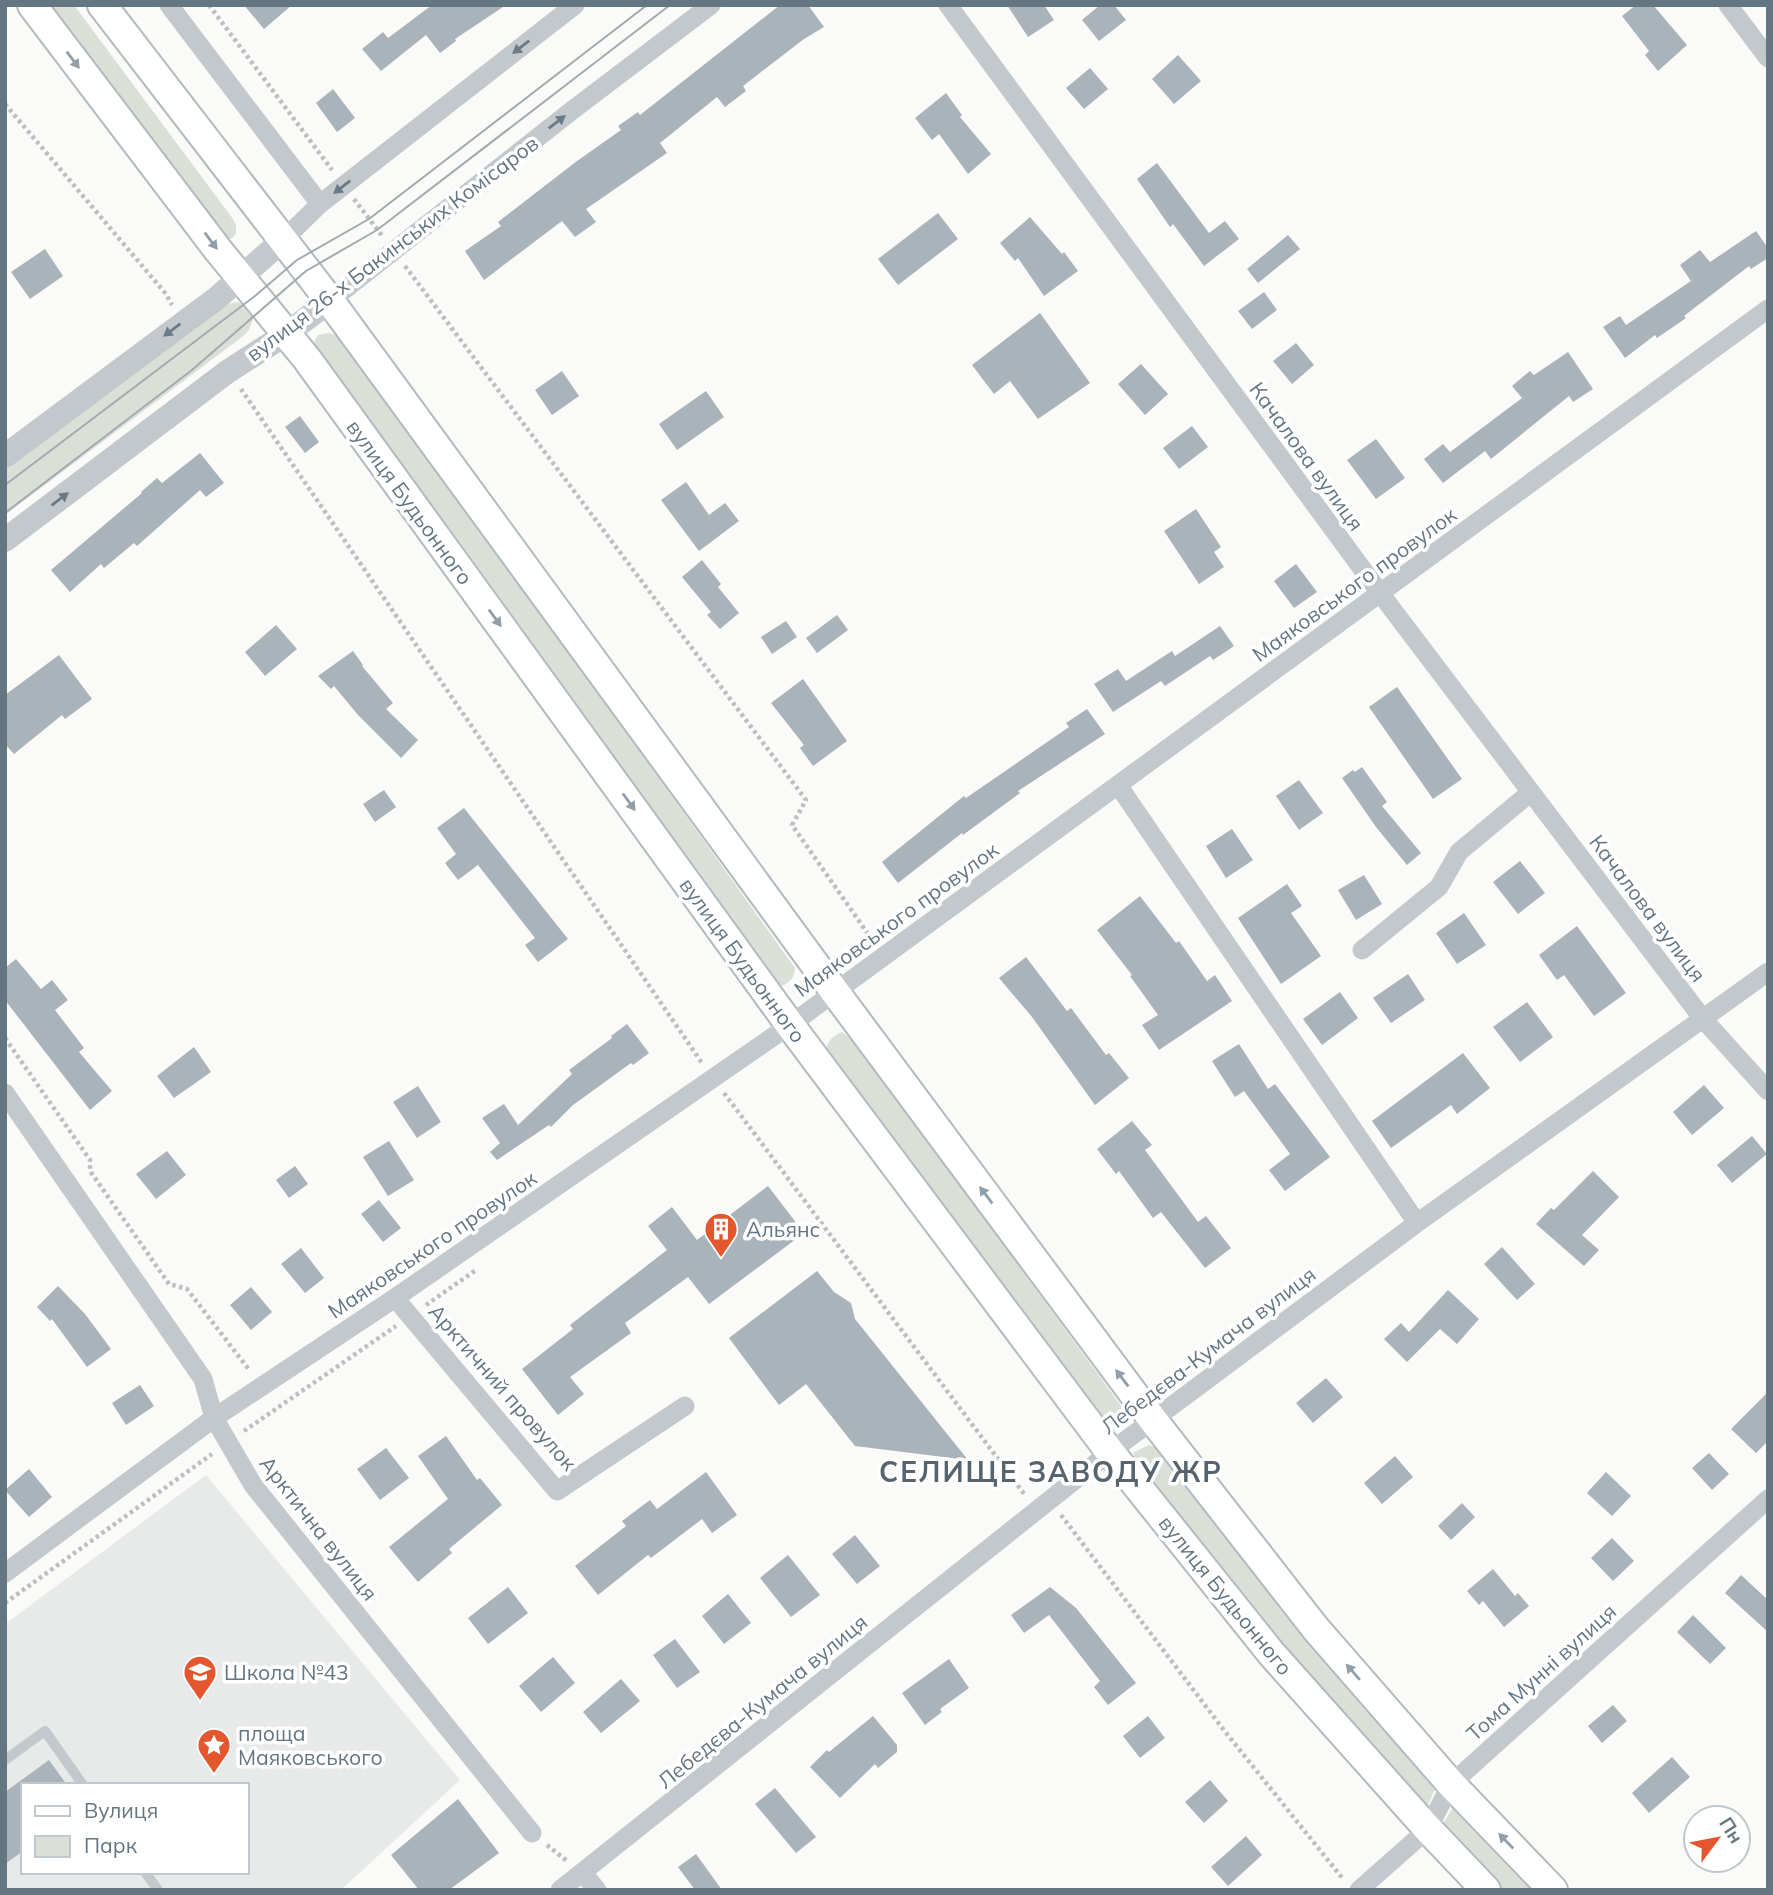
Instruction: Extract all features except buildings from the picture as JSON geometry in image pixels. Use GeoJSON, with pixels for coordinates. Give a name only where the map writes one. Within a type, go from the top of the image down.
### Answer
{"type":"FeatureCollection","features":[{"type":"Feature","properties":{"kind":"main road","name":"вулиця Будьонного"},"geometry":{"type":"LineString","coordinates":[[32,5],[240,277],[315,370],[790,1025],[1110,1452],[1271,1653],[1486,1890]]}},
{"type":"Feature","properties":{"kind":"main road"},"geometry":{"type":"LineString","coordinates":[[102,5],[330,301],[835,992],[1153,1420],[1316,1629],[1451,1783],[1553,1890]]}},
{"type":"Feature","properties":{"kind":"street"},"geometry":{"type":"LineString","coordinates":[[169,5],[320,204]]}},
{"type":"Feature","properties":{"kind":"street"},"geometry":{"type":"LineString","coordinates":[[5,456],[217,298],[320,204],[575,5]]}},
{"type":"Feature","properties":{"kind":"street","name":"вулиця 26-х Бакинських Комісаров"},"geometry":{"type":"LineString","coordinates":[[5,540],[227,372],[286,334],[330,301],[711,5]]}},
{"type":"Feature","properties":{"kind":"street","name":"Качалова вулиця"},"geometry":{"type":"LineString","coordinates":[[948,5],[1380,593],[1703,1019],[1768,1091]]}},
{"type":"Feature","properties":{"kind":"street"},"geometry":{"type":"LineString","coordinates":[[1728,5],[1768,58]]}},
{"type":"Feature","properties":{"kind":"street","name":"Маяковського провулок"},"geometry":{"type":"LineString","coordinates":[[5,1573],[214,1418],[395,1298],[790,1025],[1768,309]]}},
{"type":"Feature","properties":{"kind":"street"},"geometry":{"type":"LineString","coordinates":[[1118,785],[1418,1223]]}},
{"type":"Feature","properties":{"kind":"street"},"geometry":{"type":"LineString","coordinates":[[1362,950],[1439,887],[1459,852],[1531,792]]}},
{"type":"Feature","properties":{"kind":"street","name":"Лебедєва-Кумача вулиця"},"geometry":{"type":"LineString","coordinates":[[560,1890],[1110,1452],[1418,1223],[1768,972]]}},
{"type":"Feature","properties":{"kind":"street","name":"Арктична вулиця"},"geometry":{"type":"LineString","coordinates":[[5,1093],[203,1379],[214,1418],[253,1485],[532,1833]]}},
{"type":"Feature","properties":{"kind":"street","name":"Арктичний провулок"},"geometry":{"type":"LineString","coordinates":[[395,1298],[557,1491],[685,1406]]}},
{"type":"Feature","properties":{"kind":"street","name":"Тома Мунні вулиця"},"geometry":{"type":"LineString","coordinates":[[1351,1884],[1428,1829],[1451,1783],[1768,1499]]}},
{"type":"Feature","properties":{"kind":"street"},"geometry":{"type":"LineString","coordinates":[[583,1873],[597,1890]]}},
{"type":"Feature","properties":{"kind":"lane"},"geometry":{"type":"LineString","coordinates":[[5,1760],[45,1731],[82,1783]]}},
{"type":"Feature","properties":{"kind":"lane"},"geometry":{"type":"LineString","coordinates":[[146,1874],[158,1890]]}},
{"type":"Feature","properties":{"kind":"path"},"geometry":{"type":"LineString","coordinates":[[209,5],[806,800],[792,825],[883,956]]}},
{"type":"Feature","properties":{"kind":"path"},"geometry":{"type":"LineString","coordinates":[[5,104],[166,294]]}},
{"type":"Feature","properties":{"kind":"path"},"geometry":{"type":"LineString","coordinates":[[227,372],[249,399],[713,1079],[1043,1506],[1351,1884]]}},
{"type":"Feature","properties":{"kind":"path"},"geometry":{"type":"LineString","coordinates":[[5,1038],[90,1160],[90,1171],[169,1284],[187,1289],[261,1387]]}},
{"type":"Feature","properties":{"kind":"path"},"geometry":{"type":"LineString","coordinates":[[725,1095],[735,1088]]}},
{"type":"Feature","properties":{"kind":"path"},"geometry":{"type":"LineString","coordinates":[[5,1603],[228,1442],[478,1269]]}},
{"type":"Feature","properties":{"kind":"path"},"geometry":{"type":"LineString","coordinates":[[532,1833],[583,1873]]}},
{"type":"Feature","properties":{"kind":"shaded area","name":"Школа №43"},"geometry":{"type":"Polygon","coordinates":[[[206,1475],[460,1780],[341,1890],[5,1890],[5,1624],[206,1475]]]}},
{"type":"Feature","properties":{"kind":"green space"},"geometry":{"type":"Polygon","coordinates":[[[44,5],[74,5],[233,219],[236,234],[231,239],[220,236],[44,5]]]}},
{"type":"Feature","properties":{"kind":"green space"},"geometry":{"type":"Polygon","coordinates":[[[239,302],[248,308],[253,318],[249,330],[242,337],[5,515],[5,470],[226,304],[239,302]]]}},
{"type":"Feature","properties":{"kind":"green space"},"geometry":{"type":"Polygon","coordinates":[[[329,333],[338,336],[477,524],[795,968],[793,977],[788,982],[782,986],[774,981],[458,540],[316,351],[314,342],[318,335],[329,333]]]}},
{"type":"Feature","properties":{"kind":"green space"},"geometry":{"type":"Polygon","coordinates":[[[842,1032],[854,1041],[1122,1407],[1121,1422],[1112,1426],[1105,1423],[826,1052],[831,1039],[842,1032]]]}},
{"type":"Feature","properties":{"kind":"green space"},"geometry":{"type":"Polygon","coordinates":[[[1149,1445],[1160,1449],[1313,1650],[1436,1786],[1427,1808],[1301,1667],[1134,1460],[1134,1452],[1149,1445]]]}},
{"type":"Feature","properties":{"kind":"green space"},"geometry":{"type":"Polygon","coordinates":[[[1454,1805],[1534,1890],[1503,1890],[1443,1824],[1454,1805]]]}},
{"type":"Feature","properties":{"kind":"tram line"},"geometry":{"type":"LineString","coordinates":[[5,485],[255,296],[297,260],[369,219],[647,5]]}},
{"type":"Feature","properties":{"kind":"tram line"},"geometry":{"type":"LineString","coordinates":[[5,513],[192,370],[306,271],[377,230],[670,5]]}},
{"type":"Feature","properties":{"kind":"place","name":"Альянс"},"geometry":{"type":"Point","coordinates":[721,1259]}},
{"type":"Feature","properties":{"kind":"place","name":"Школа №43"},"geometry":{"type":"Point","coordinates":[200,1702]}},
{"type":"Feature","properties":{"kind":"place","name":"площа Маяковського"},"geometry":{"type":"Point","coordinates":[214,1775]}},
{"type":"Feature","properties":{"kind":"district","name":"СЕЛИЩЕ ЗАВОДУ ЖР"},"geometry":{"type":"Point","coordinates":[1051,1471]}}]}
